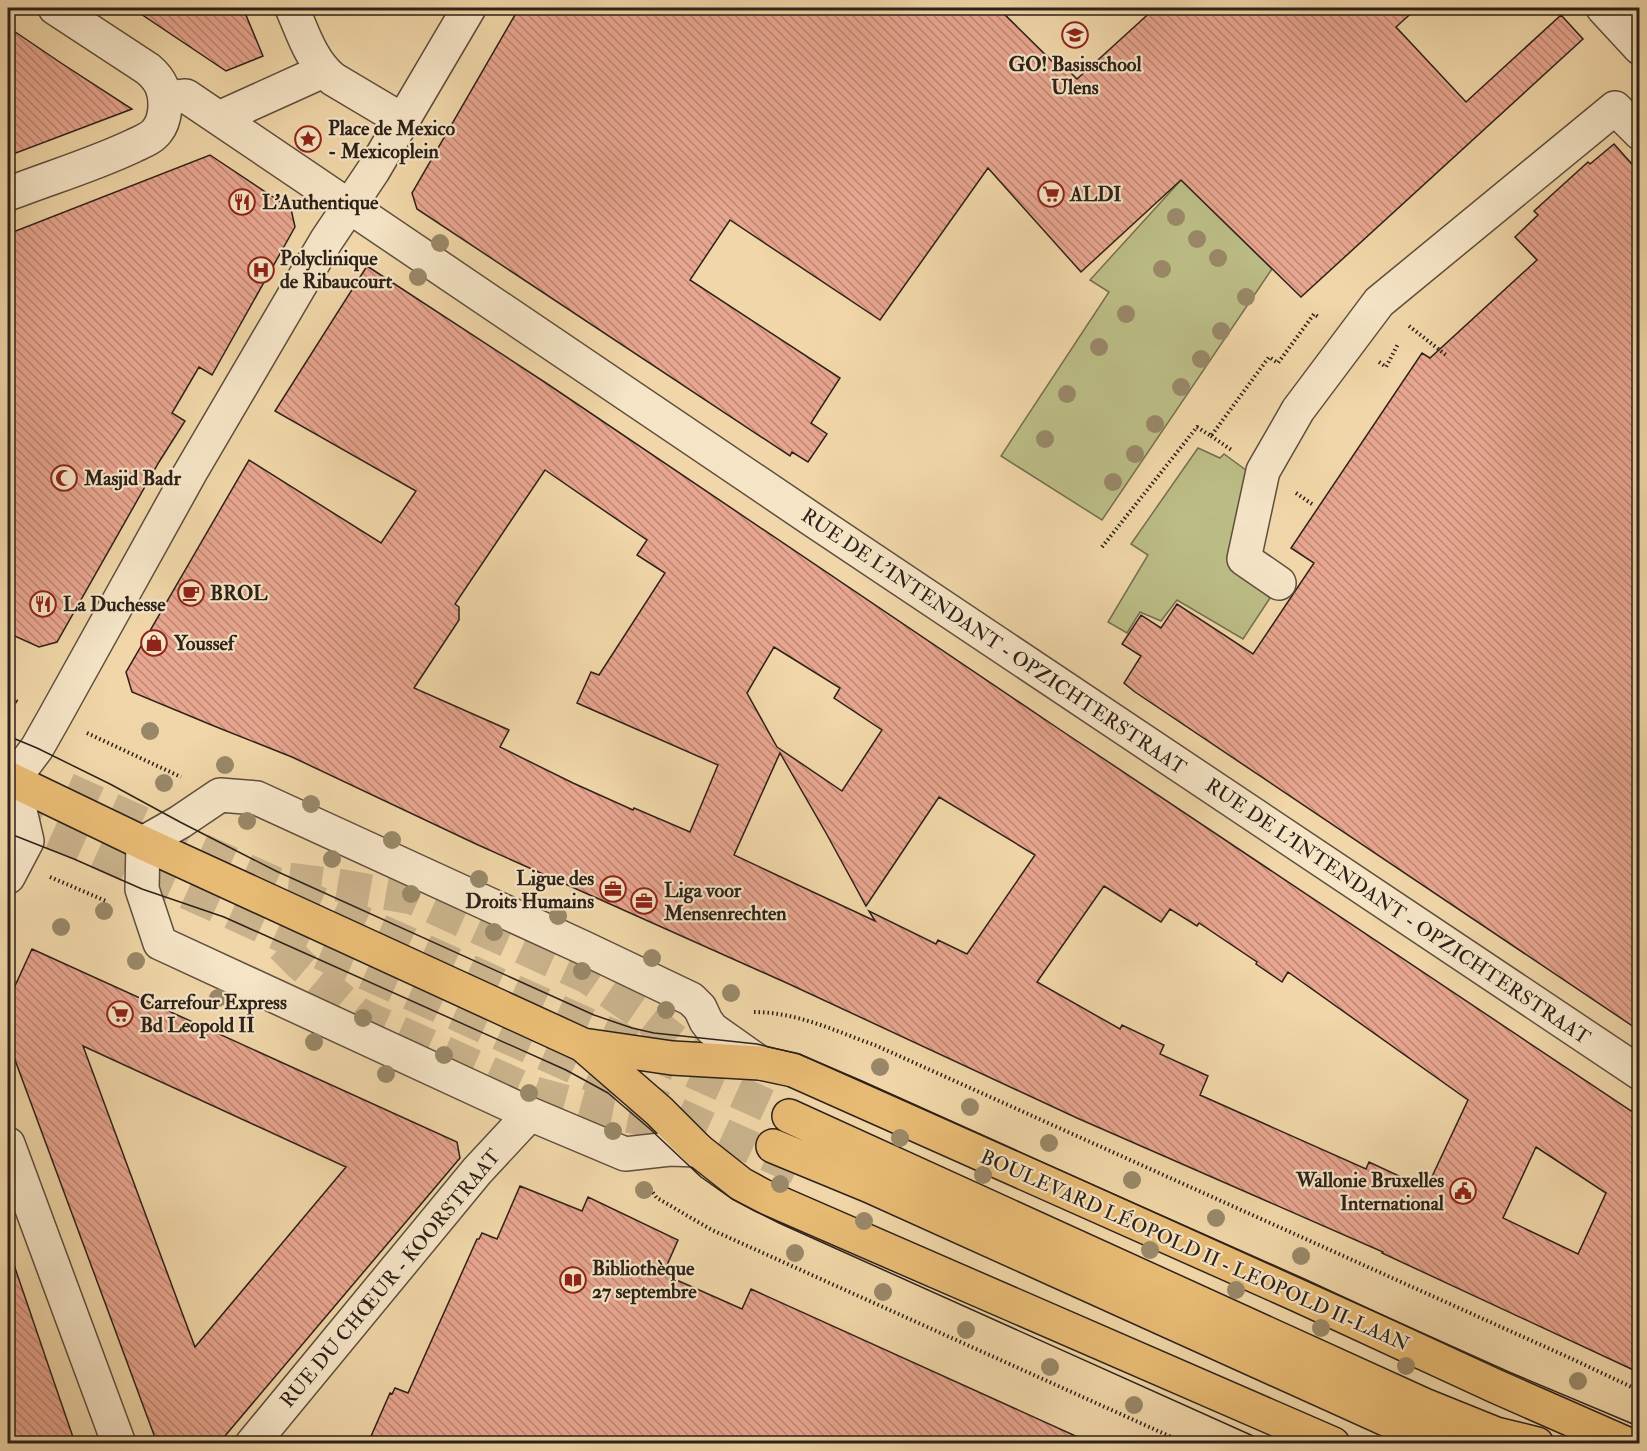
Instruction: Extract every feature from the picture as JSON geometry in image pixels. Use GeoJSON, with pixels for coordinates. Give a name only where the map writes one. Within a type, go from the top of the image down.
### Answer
{"type":"FeatureCollection","features":[{"type":"Feature","properties":{"kind":"main road","name":"BOULEVARD LÉOPOLD II - LEOPOLD II-LAAN"},"geometry":{"type":"LineString","coordinates":[[9,780],[583,1045],[637,1091],[698,1150],[741,1184],[764,1197],[1333,1443]]}},
{"type":"Feature","properties":{"kind":"main road","name":"BOULEVARD LÉOPOLD II - LEOPOLD II-LAAN"},"geometry":{"type":"LineString","coordinates":[[583,1045],[672,1058],[760,1064],[793,1070],[1298,1295],[1494,1386],[1627,1443]]}},
{"type":"Feature","properties":{"kind":"main road"},"geometry":{"type":"LineString","coordinates":[[789,1116],[1424,1405],[1496,1434],[1537,1443]]}},
{"type":"Feature","properties":{"kind":"main road"},"geometry":{"type":"LineString","coordinates":[[773,1146],[870,1186],[1441,1443]]}},
{"type":"Feature","properties":{"kind":"street"},"geometry":{"type":"LineString","coordinates":[[8,194],[118,153],[149,138],[157,131],[163,118],[165,98],[156,77],[148,69],[55,8]]}},
{"type":"Feature","properties":{"kind":"street"},"geometry":{"type":"LineString","coordinates":[[292,8],[311,52],[324,72],[402,120]]}},
{"type":"Feature","properties":{"kind":"street"},"geometry":{"type":"LineString","coordinates":[[12,870],[27,841],[9,780],[37,748],[190,473],[326,241],[373,171],[469,8]]}},
{"type":"Feature","properties":{"kind":"street"},"geometry":{"type":"LineString","coordinates":[[1603,8],[1640,48]]}},
{"type":"Feature","properties":{"kind":"street"},"geometry":{"type":"LineString","coordinates":[[219,118],[324,72]]}},
{"type":"Feature","properties":{"kind":"street"},"geometry":{"type":"LineString","coordinates":[[165,98],[186,96],[350,207]]}},
{"type":"Feature","properties":{"kind":"street"},"geometry":{"type":"LineString","coordinates":[[1279,583],[1244,559],[1263,471],[1298,410],[1364,321],[1379,302],[1615,108],[1636,122]]}},
{"type":"Feature","properties":{"kind":"street","name":"RUE DE L'INTENDANT - OPZICHTERSTRAAT"},"geometry":{"type":"LineString","coordinates":[[350,207],[829,531],[1640,1073]]}},
{"type":"Feature","properties":{"kind":"street"},"geometry":{"type":"LineString","coordinates":[[220,795],[143,843],[142,889],[160,943],[530,1114],[625,1154],[670,1149],[698,1150]]}},
{"type":"Feature","properties":{"kind":"street","name":"BOULEVARD LÉOPOLD II - LEOPOLD II-LAAN"},"geometry":{"type":"LineString","coordinates":[[220,795],[257,798],[691,999],[700,1008],[712,1029],[760,1064]]}},
{"type":"Feature","properties":{"kind":"street","name":"RUE DU CHŒUR - KOORSTRAAT"},"geometry":{"type":"LineString","coordinates":[[252,1443],[477,1171],[530,1114]]}},
{"type":"Feature","properties":{"kind":"street"},"geometry":{"type":"LineString","coordinates":[[8,1144],[119,1443]]}},
{"type":"Feature","properties":{"kind":"path"},"geometry":{"type":"LineString","coordinates":[[8,697],[220,795]]}},
{"type":"Feature","properties":{"kind":"path"},"geometry":{"type":"LineString","coordinates":[[12,870],[110,902]]}},
{"type":"Feature","properties":{"kind":"path"},"geometry":{"type":"LineString","coordinates":[[751,1012],[771,1013],[810,1021],[877,1046],[1640,1391]]}},
{"type":"Feature","properties":{"kind":"path"},"geometry":{"type":"LineString","coordinates":[[625,1154],[657,1198],[696,1222],[1187,1443]]}},
{"type":"Feature","properties":{"kind":"green space"},"geometry":{"type":"Polygon","coordinates":[[[1181,180],[1272,269],[1102,520],[1001,456],[1109,292],[1090,280],[1181,180]]]}},
{"type":"Feature","properties":{"kind":"green space"},"geometry":{"type":"Polygon","coordinates":[[[1198,448],[1220,458],[1224,454],[1250,473],[1233,564],[1270,598],[1243,639],[1177,600],[1161,621],[1140,612],[1127,633],[1108,622],[1148,555],[1131,544],[1198,448]]]}},
{"type":"Feature","properties":{"kind":"building"},"geometry":{"type":"Polygon","coordinates":[[[132,8],[243,8],[263,56],[226,71],[132,8]]]}},
{"type":"Feature","properties":{"kind":"building"},"geometry":{"type":"Polygon","coordinates":[[[519,8],[998,8],[1054,63],[1057,59],[1077,79],[1155,8],[1417,8],[1396,27],[1466,102],[1561,15],[1583,39],[1301,297],[1181,180],[1081,272],[988,168],[880,320],[730,220],[690,280],[840,378],[811,423],[827,434],[808,462],[792,452],[790,456],[417,209],[412,193],[519,8]]]}},
{"type":"Feature","properties":{"kind":"building"},"geometry":{"type":"Polygon","coordinates":[[[8,27],[61,63],[132,109],[8,156],[8,27]]]}},
{"type":"Feature","properties":{"kind":"building"},"geometry":{"type":"Polygon","coordinates":[[[1614,144],[1640,173],[1640,1031],[1135,692],[1124,683],[1141,656],[1122,644],[1141,615],[1161,628],[1177,604],[1253,654],[1314,563],[1291,548],[1422,353],[1430,358],[1537,260],[1515,237],[1538,215],[1534,211],[1588,162],[1590,164],[1614,144]]]}},
{"type":"Feature","properties":{"kind":"building"},"geometry":{"type":"Polygon","coordinates":[[[210,155],[291,209],[295,227],[212,375],[199,367],[172,413],[185,421],[159,462],[57,642],[39,647],[8,633],[8,234],[210,155]]]}},
{"type":"Feature","properties":{"kind":"building"},"geometry":{"type":"Polygon","coordinates":[[[367,266],[546,383],[1640,1117],[1640,1373],[1383,1252],[1077,1118],[789,984],[476,844],[292,757],[132,692],[126,672],[249,460],[381,543],[416,491],[275,411],[367,266]],[[545,470],[455,604],[459,607],[459,620],[414,688],[509,730],[500,747],[633,810],[634,808],[690,832],[718,765],[577,703],[591,672],[599,675],[665,573],[637,555],[647,540],[545,470]],[[774,647],[747,693],[777,747],[842,791],[882,730],[834,698],[840,688],[774,647]],[[780,753],[734,855],[875,921],[869,911],[936,944],[938,940],[967,954],[1035,855],[939,797],[866,906],[780,753]],[[1104,886],[1037,982],[1120,1029],[1122,1025],[1164,1045],[1160,1054],[1208,1076],[1200,1095],[1366,1169],[1369,1162],[1414,1183],[1416,1179],[1428,1185],[1468,1100],[1288,972],[1282,982],[1256,964],[1257,962],[1199,923],[1197,926],[1170,909],[1161,922],[1104,886]],[[1536,1147],[1503,1218],[1578,1254],[1606,1193],[1536,1147]]]}},
{"type":"Feature","properties":{"kind":"building"},"geometry":{"type":"Polygon","coordinates":[[[32,949],[457,1142],[460,1158],[219,1443],[157,1443],[8,1041],[8,1001],[32,949]],[[83,1046],[195,1347],[346,1167],[83,1046]]]}},
{"type":"Feature","properties":{"kind":"building"},"geometry":{"type":"Polygon","coordinates":[[[520,1186],[582,1211],[588,1197],[678,1240],[663,1274],[742,1309],[751,1289],[1091,1443],[368,1443],[390,1393],[392,1394],[395,1388],[408,1393],[477,1239],[482,1233],[497,1239],[520,1186]]]}},
{"type":"Feature","properties":{"kind":"building"},"geometry":{"type":"Polygon","coordinates":[[[13,1262],[75,1443],[8,1443],[8,1263],[13,1262]]]}},
{"type":"Feature","properties":{"kind":"tunnel"},"geometry":{"type":"LineString","coordinates":[[67,789],[815,1127]]}},
{"type":"Feature","properties":{"kind":"tunnel"},"geometry":{"type":"LineString","coordinates":[[8,812],[799,1169]]}},
{"type":"Feature","properties":{"kind":"tunnel"},"geometry":{"type":"LineString","coordinates":[[289,879],[412,898],[587,977],[705,1061]]}},
{"type":"Feature","properties":{"kind":"tunnel"},"geometry":{"type":"LineString","coordinates":[[282,946],[359,1014],[535,1093],[601,1111],[667,1124]]}},
{"type":"Feature","properties":{"kind":"tram line"},"geometry":{"type":"LineString","coordinates":[[8,736],[110,784],[276,871],[594,1015],[654,1033],[757,1044],[799,1054],[1509,1372],[1640,1427]]}},
{"type":"Feature","properties":{"kind":"tram line"},"geometry":{"type":"LineString","coordinates":[[8,833],[142,889],[224,917],[566,1070],[608,1093],[701,1177],[732,1199],[779,1223],[1271,1444]]}},
{"type":"Feature","properties":{"kind":"place","name":"GO! Basisschool Ulens"},"geometry":{"type":"Point","coordinates":[1075,35]}},
{"type":"Feature","properties":{"kind":"place","name":"Place de Mexico - Mexicoplein"},"geometry":{"type":"Point","coordinates":[308,139]}},
{"type":"Feature","properties":{"kind":"place","name":"ALDI"},"geometry":{"type":"Point","coordinates":[1051,194]}},
{"type":"Feature","properties":{"kind":"place","name":"L'Authentique"},"geometry":{"type":"Point","coordinates":[242,202]}},
{"type":"Feature","properties":{"kind":"place","name":"Polyclinique de Ribaucourt"},"geometry":{"type":"Point","coordinates":[261,270]}},
{"type":"Feature","properties":{"kind":"place","name":"Masjid Badr"},"geometry":{"type":"Point","coordinates":[64,478]}},
{"type":"Feature","properties":{"kind":"place","name":"BROL"},"geometry":{"type":"Point","coordinates":[191,593]}},
{"type":"Feature","properties":{"kind":"place","name":"La Duchesse"},"geometry":{"type":"Point","coordinates":[43,604]}},
{"type":"Feature","properties":{"kind":"place","name":"Youssef"},"geometry":{"type":"Point","coordinates":[154,643]}},
{"type":"Feature","properties":{"kind":"place","name":"Ligue des Droits Humains"},"geometry":{"type":"Point","coordinates":[613,889]}},
{"type":"Feature","properties":{"kind":"place","name":"Liga voor Mensenrechten"},"geometry":{"type":"Point","coordinates":[644,901]}},
{"type":"Feature","properties":{"kind":"place","name":"Carrefour Express Bd Leopold II"},"geometry":{"type":"Point","coordinates":[120,1014]}},
{"type":"Feature","properties":{"kind":"place","name":"Wallonie Bruxelles International"},"geometry":{"type":"Point","coordinates":[1463,1191]}},
{"type":"Feature","properties":{"kind":"place","name":"Bibliothèque 27 septembre"},"geometry":{"type":"Point","coordinates":[573,1280]}}]}
